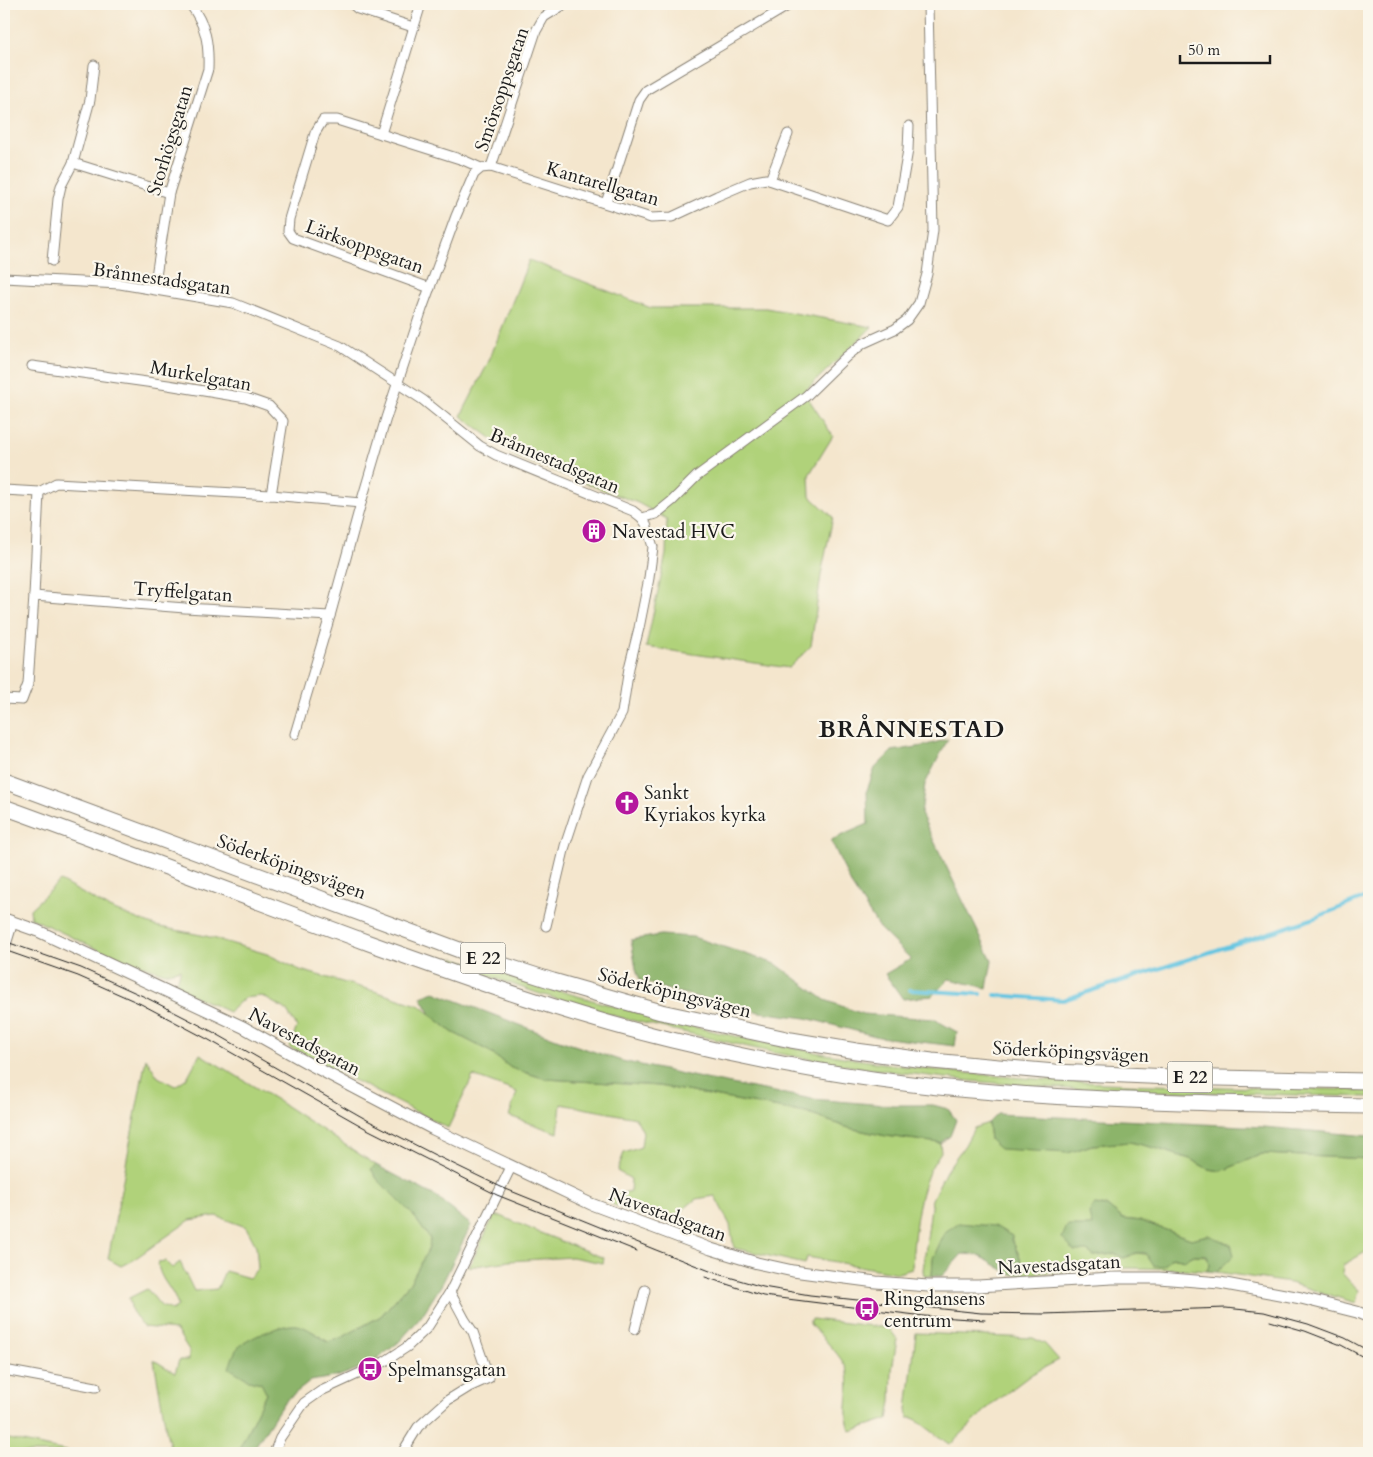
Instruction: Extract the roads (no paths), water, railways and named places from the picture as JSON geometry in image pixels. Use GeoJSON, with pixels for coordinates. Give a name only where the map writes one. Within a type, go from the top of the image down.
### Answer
{"type":"FeatureCollection","features":[{"type":"Feature","properties":{"kind":"highway","name":"Söderköpingsvägen"},"geometry":{"type":"LineString","coordinates":[[4,781],[481,958],[562,984],[661,1012],[791,1040],[856,1051],[1010,1069],[1152,1076],[1369,1081]]}},
{"type":"Feature","properties":{"kind":"highway","name":"E 22"},"geometry":{"type":"LineString","coordinates":[[4,807],[475,982],[602,1021],[728,1053],[813,1070],[880,1080],[992,1092],[1146,1101],[1369,1106]]}},
{"type":"Feature","properties":{"kind":"street","name":"Storhögsgatan"},"geometry":{"type":"LineString","coordinates":[[154,289],[168,193],[208,70],[209,51],[207,37],[190,4]]}},
{"type":"Feature","properties":{"kind":"street"},"geometry":{"type":"LineString","coordinates":[[352,4],[358,9],[413,27]]}},
{"type":"Feature","properties":{"kind":"street"},"geometry":{"type":"LineString","coordinates":[[381,134],[420,4]]}},
{"type":"Feature","properties":{"kind":"street","name":"Smörsoppsgatan"},"geometry":{"type":"LineString","coordinates":[[492,167],[536,31],[544,16],[565,4]]}},
{"type":"Feature","properties":{"kind":"street"},"geometry":{"type":"LineString","coordinates":[[606,203],[639,100],[646,90],[791,4]]}},
{"type":"Feature","properties":{"kind":"street"},"geometry":{"type":"LineString","coordinates":[[546,926],[565,846],[588,776],[622,713],[628,668],[639,628],[652,562],[653,547],[646,524],[642,518],[656,514],[697,476],[806,396],[847,356],[864,343],[895,329],[907,320],[918,303],[927,274],[933,230],[928,4]]}},
{"type":"Feature","properties":{"kind":"street"},"geometry":{"type":"LineString","coordinates":[[52,261],[58,199],[73,163],[90,100],[94,65]]}},
{"type":"Feature","properties":{"kind":"street","name":"Kantarellgatan"},"geometry":{"type":"LineString","coordinates":[[323,120],[337,120],[463,160],[481,168],[492,167],[651,218],[672,217],[750,182],[766,179],[888,220],[898,207],[908,150],[909,126]]}},
{"type":"Feature","properties":{"kind":"street","name":"Lärksoppsgatan"},"geometry":{"type":"LineString","coordinates":[[323,120],[315,133],[289,219],[288,231],[293,238],[430,288]]}},
{"type":"Feature","properties":{"kind":"street"},"geometry":{"type":"LineString","coordinates":[[770,180],[788,134]]}},
{"type":"Feature","properties":{"kind":"street"},"geometry":{"type":"LineString","coordinates":[[73,163],[168,193]]}},
{"type":"Feature","properties":{"kind":"street"},"geometry":{"type":"LineString","coordinates":[[295,734],[397,385],[456,216],[474,174],[481,168]]}},
{"type":"Feature","properties":{"kind":"street","name":"Brånnestadsgatan"},"geometry":{"type":"LineString","coordinates":[[4,278],[120,284],[233,303],[340,346],[397,385],[423,400],[480,446],[496,455],[633,511],[642,518]]}},
{"type":"Feature","properties":{"kind":"street","name":"Murkelgatan"},"geometry":{"type":"LineString","coordinates":[[32,366],[168,384],[246,398],[269,406],[283,422],[271,495]]}},
{"type":"Feature","properties":{"kind":"street"},"geometry":{"type":"LineString","coordinates":[[4,490],[39,492],[56,483],[271,495],[361,503]]}},
{"type":"Feature","properties":{"kind":"street"},"geometry":{"type":"LineString","coordinates":[[4,699],[22,700],[28,684],[39,492]]}},
{"type":"Feature","properties":{"kind":"street","name":"Tryffelgatan"},"geometry":{"type":"LineString","coordinates":[[34,596],[252,613],[330,616]]}},
{"type":"Feature","properties":{"kind":"street","name":"Navestadsgatan"},"geometry":{"type":"LineString","coordinates":[[4,951],[8,920],[38,931],[243,1027],[338,1080],[510,1167],[591,1204],[711,1249],[757,1263],[793,1271],[876,1282],[928,1286],[978,1286],[1112,1278],[1206,1281],[1301,1298],[1357,1312],[1369,1317]]}},
{"type":"Feature","properties":{"kind":"street"},"geometry":{"type":"LineString","coordinates":[[274,1453],[280,1438],[304,1403],[321,1391],[384,1362],[407,1347],[427,1328],[450,1292],[510,1167]]}},
{"type":"Feature","properties":{"kind":"street"},"geometry":{"type":"LineString","coordinates":[[635,1329],[645,1290]]}},
{"type":"Feature","properties":{"kind":"street"},"geometry":{"type":"LineString","coordinates":[[402,1453],[418,1427],[448,1400],[469,1386],[489,1378],[473,1332],[450,1292]]}},
{"type":"Feature","properties":{"kind":"street"},"geometry":{"type":"LineString","coordinates":[[4,1370],[96,1388]]}},
{"type":"Feature","properties":{"kind":"waterway"},"geometry":{"type":"LineString","coordinates":[[995,995],[1063,1000],[1312,919],[1369,896]]}},
{"type":"Feature","properties":{"kind":"waterway"},"geometry":{"type":"LineString","coordinates":[[910,990],[981,994]]}},
{"type":"Feature","properties":{"kind":"tram line"},"geometry":{"type":"LineString","coordinates":[[4,941],[81,968],[145,997],[213,1032],[369,1121],[501,1187],[715,1273],[763,1287],[810,1295],[981,1313],[1043,1314],[1226,1308],[1264,1312],[1308,1324],[1345,1338],[1369,1351]]}},
{"type":"Feature","properties":{"kind":"tram line"},"geometry":{"type":"LineString","coordinates":[[4,950],[78,976],[141,1004],[365,1128],[497,1195],[637,1251]]}},
{"type":"Feature","properties":{"kind":"tram line"},"geometry":{"type":"LineString","coordinates":[[705,1277],[763,1296],[924,1316],[985,1320]]}},
{"type":"Feature","properties":{"kind":"tram line"},"geometry":{"type":"LineString","coordinates":[[1270,1321],[1305,1331],[1341,1345],[1369,1360]]}},
{"type":"Feature","properties":{"kind":"place","name":"Navestad HVC"},"geometry":{"type":"Point","coordinates":[594,531]}},
{"type":"Feature","properties":{"kind":"place","name":"Sankt Kyriakos kyrka"},"geometry":{"type":"Point","coordinates":[627,803]}},
{"type":"Feature","properties":{"kind":"place","name":"Ringdansens centrum"},"geometry":{"type":"Point","coordinates":[867,1309]}},
{"type":"Feature","properties":{"kind":"place","name":"Spelmansgatan"},"geometry":{"type":"Point","coordinates":[370,1369]}},
{"type":"Feature","properties":{"kind":"district","name":"BRÅNNESTAD"},"geometry":{"type":"Point","coordinates":[912,729]}}]}
